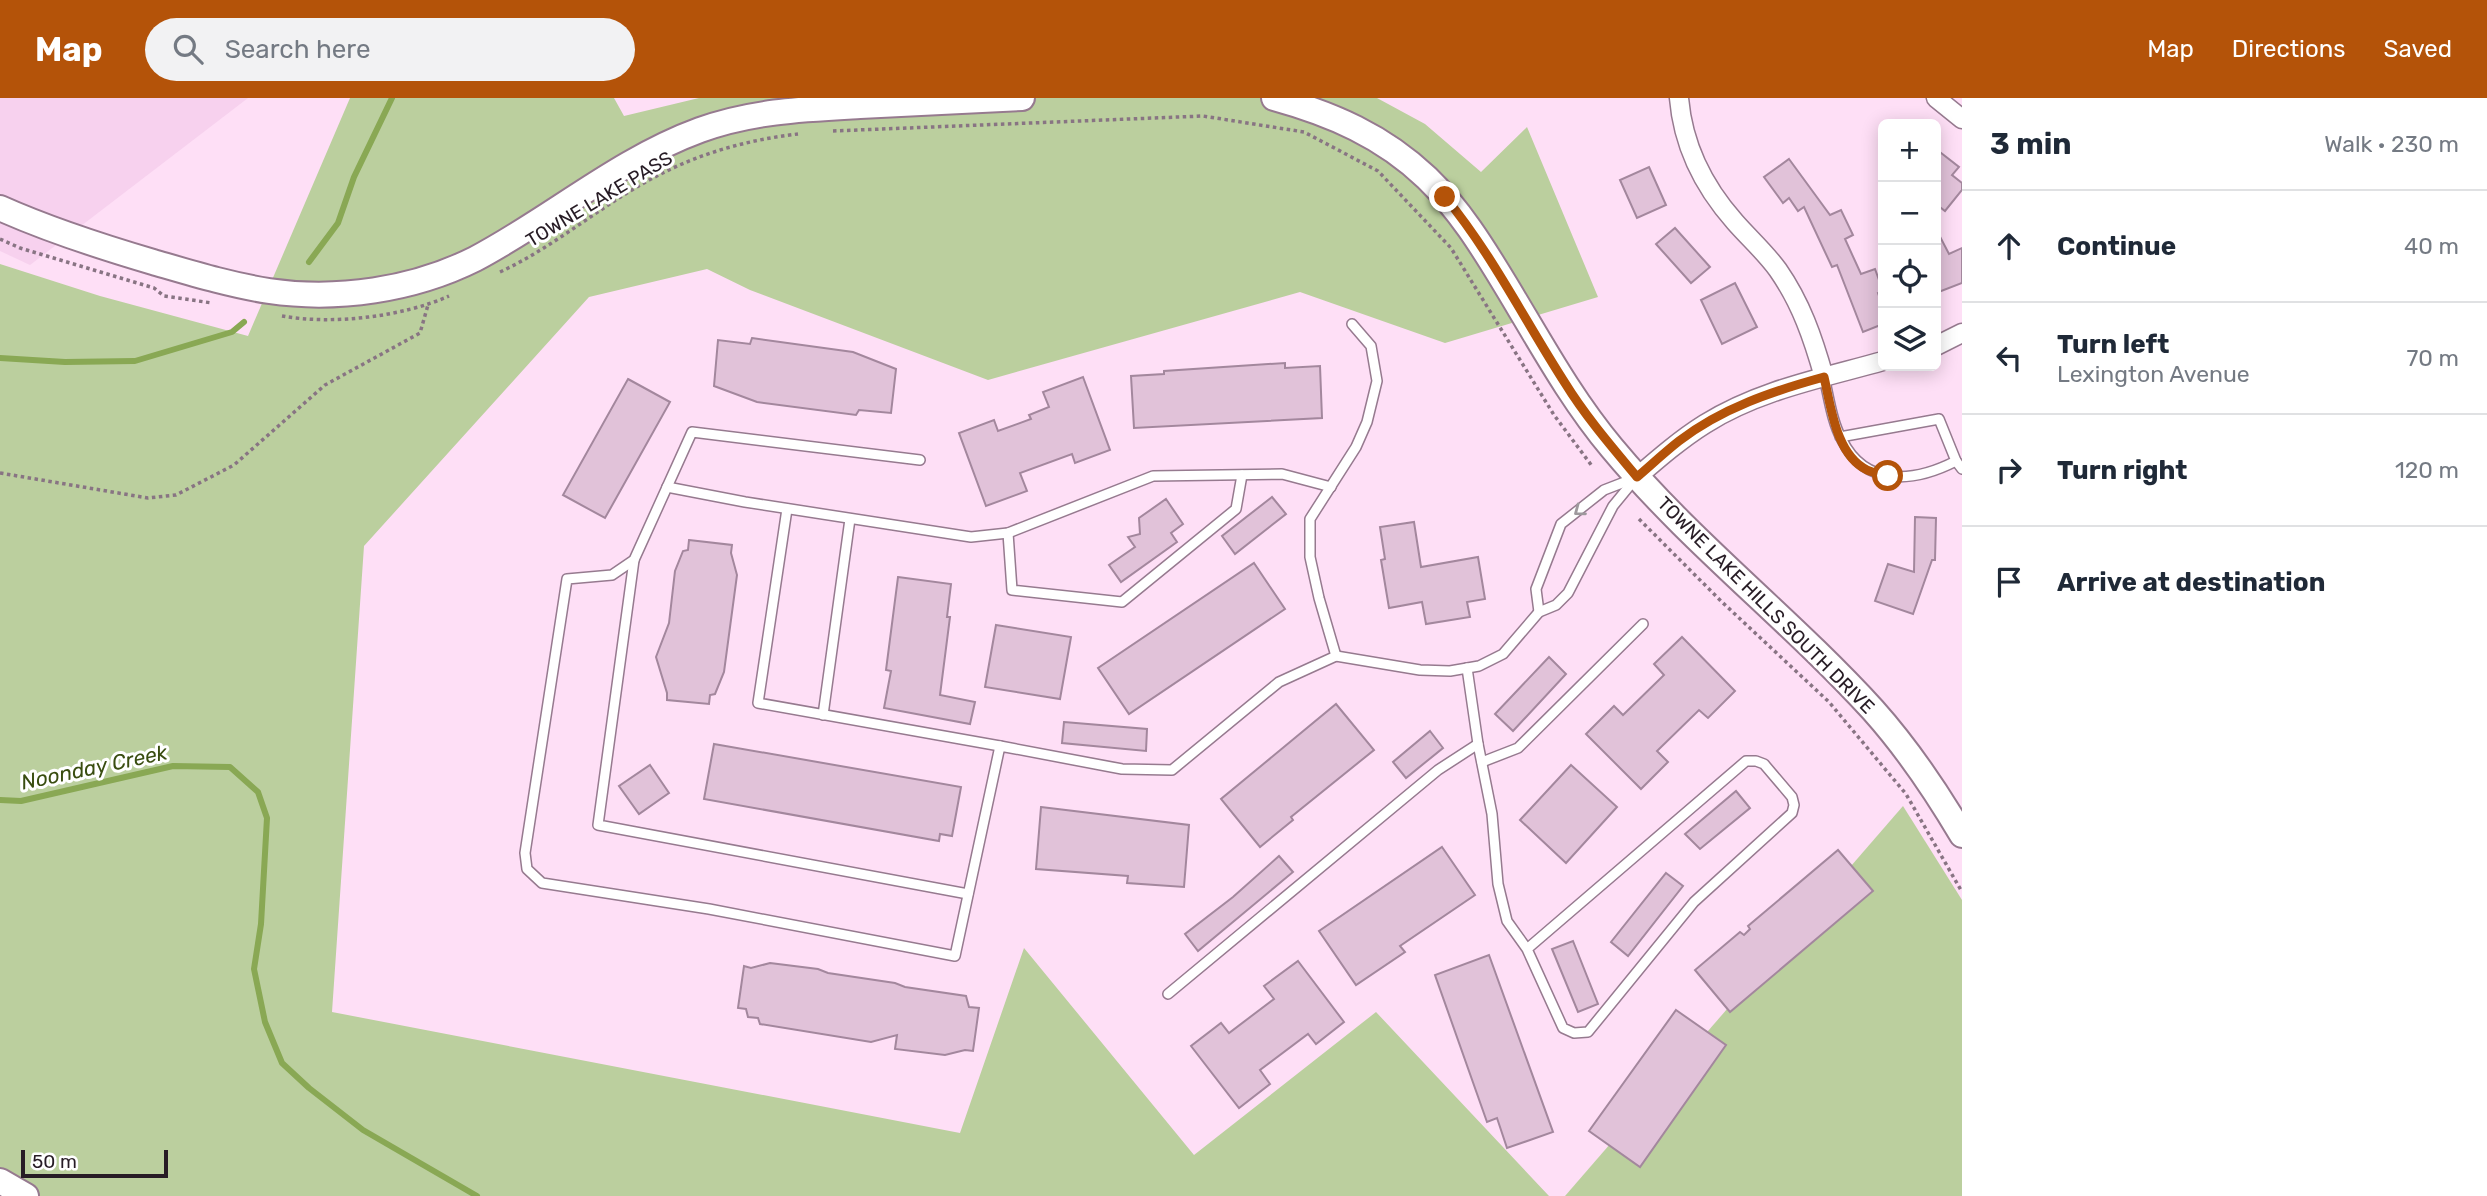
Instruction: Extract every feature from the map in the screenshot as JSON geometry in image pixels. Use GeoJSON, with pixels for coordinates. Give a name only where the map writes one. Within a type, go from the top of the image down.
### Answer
{"type":"FeatureCollection","features":[{"type":"Feature","properties":{"kind":"street"},"geometry":{"type":"LineString","coordinates":[[0,208],[80,239],[250,288],[290,293],[362,292],[418,281],[474,259],[636,160],[675,140],[727,121],[782,110],[1022,98]]}},
{"type":"Feature","properties":{"kind":"street","name":"TOWNE LAKE HILLS SOUTH DRIVE"},"geometry":{"type":"LineString","coordinates":[[1274,98],[1339,118],[1364,131],[1407,160],[1445,197],[1488,257],[1566,385],[1608,442],[1665,508],[1875,712],[1917,765],[1962,835]]}},
{"type":"Feature","properties":{"kind":"street"},"geometry":{"type":"LineString","coordinates":[[1679,98],[1684,130],[1697,169],[1721,205],[1770,260],[1794,294],[1806,320],[1824,377]]}},
{"type":"Feature","properties":{"kind":"street"},"geometry":{"type":"LineString","coordinates":[[1936,98],[1962,119]]}},
{"type":"Feature","properties":{"kind":"street"},"geometry":{"type":"LineString","coordinates":[[1941,343],[1962,332]]}},
{"type":"Feature","properties":{"kind":"street"},"geometry":{"type":"LineString","coordinates":[[1637,477],[1680,440],[1731,409],[1769,394],[1878,362]]}},
{"type":"Feature","properties":{"kind":"street"},"geometry":{"type":"LineString","coordinates":[[0,1181],[26,1196]]}},
{"type":"Feature","properties":{"kind":"lane"},"geometry":{"type":"LineString","coordinates":[[1336,656],[1310,557],[1310,519],[1356,447],[1367,422],[1377,381],[1371,346],[1352,324]]}},
{"type":"Feature","properties":{"kind":"lane"},"geometry":{"type":"LineString","coordinates":[[1824,377],[1840,437],[1857,462],[1867,470],[1888,476],[1908,477],[1956,461]]}},
{"type":"Feature","properties":{"kind":"lane"},"geometry":{"type":"LineString","coordinates":[[1840,437],[1939,419],[1956,461],[1962,469]]}},
{"type":"Feature","properties":{"kind":"lane"},"geometry":{"type":"LineString","coordinates":[[920,460],[692,432],[634,560],[598,825],[968,894]]}},
{"type":"Feature","properties":{"kind":"lane"},"geometry":{"type":"LineString","coordinates":[[667,487],[787,509],[971,537],[1008,533],[1153,476],[1282,474],[1331,487]]}},
{"type":"Feature","properties":{"kind":"lane"},"geometry":{"type":"LineString","coordinates":[[1008,533],[1012,590],[1122,602],[1236,509],[1242,475]]}},
{"type":"Feature","properties":{"kind":"lane"},"geometry":{"type":"LineString","coordinates":[[1539,612],[1536,589],[1561,524],[1604,490],[1637,477]]}},
{"type":"Feature","properties":{"kind":"lane"},"geometry":{"type":"LineString","coordinates":[[787,509],[758,703],[1122,769],[1172,770],[1279,682],[1336,656],[1420,670],[1450,671],[1479,666],[1503,654],[1539,612],[1556,605],[1568,593],[1613,506],[1637,477]]}},
{"type":"Feature","properties":{"kind":"lane"},"geometry":{"type":"LineString","coordinates":[[823,715],[850,519]]}},
{"type":"Feature","properties":{"kind":"lane"},"geometry":{"type":"LineString","coordinates":[[634,560],[612,575],[567,579],[525,853],[527,869],[542,883],[709,909],[955,956],[1000,746]]}},
{"type":"Feature","properties":{"kind":"lane"},"geometry":{"type":"LineString","coordinates":[[1482,762],[1518,748],[1643,624]]}},
{"type":"Feature","properties":{"kind":"lane"},"geometry":{"type":"LineString","coordinates":[[1467,668],[1492,814],[1498,884],[1507,921],[1527,949],[1563,1028],[1574,1033],[1588,1032],[1694,902],[1792,813],[1794,805],[1792,797],[1764,764],[1746,761],[1527,949]]}},
{"type":"Feature","properties":{"kind":"lane"},"geometry":{"type":"LineString","coordinates":[[1168,994],[1438,770],[1478,744]]}},
{"type":"Feature","properties":{"kind":"path"},"geometry":{"type":"LineString","coordinates":[[828,132],[1203,116],[1304,132],[1378,171],[1451,248],[1554,415],[1592,466]]}},
{"type":"Feature","properties":{"kind":"path","name":"TOWNE LAKE PASS"},"geometry":{"type":"LineString","coordinates":[[498,273],[548,245],[651,179],[716,149],[765,138],[802,134]]}},
{"type":"Feature","properties":{"kind":"path"},"geometry":{"type":"LineString","coordinates":[[0,239],[20,248],[154,288],[164,296],[212,303]]}},
{"type":"Feature","properties":{"kind":"path"},"geometry":{"type":"LineString","coordinates":[[276,315],[299,319],[342,319],[428,305],[450,295]]}},
{"type":"Feature","properties":{"kind":"path"},"geometry":{"type":"LineString","coordinates":[[0,473],[148,498],[176,495],[234,465],[325,385],[420,333],[428,305]]}},
{"type":"Feature","properties":{"kind":"path"},"geometry":{"type":"LineString","coordinates":[[1639,519],[1722,602],[1829,702],[1906,794],[1962,892]]}},
{"type":"Feature","properties":{"kind":"shaded area"},"geometry":{"type":"Polygon","coordinates":[[[0,98],[248,98],[30,265],[0,251],[0,98]]]}},
{"type":"Feature","properties":{"kind":"green space"},"geometry":{"type":"Polygon","coordinates":[[[350,98],[614,98],[624,116],[699,98],[1377,98],[1425,124],[1481,172],[1527,127],[1598,297],[1445,343],[1300,292],[988,380],[750,290],[707,269],[589,297],[364,546],[332,1012],[960,1133],[1024,948],[1194,1155],[1376,1012],[1549,1196],[21,1196],[0,1183],[0,264],[100,296],[248,336],[350,98]]]}},
{"type":"Feature","properties":{"kind":"green space"},"geometry":{"type":"Polygon","coordinates":[[[1903,806],[1962,900],[1962,1196],[1565,1196],[1903,806]]]}},
{"type":"Feature","properties":{"kind":"building"},"geometry":{"type":"Polygon","coordinates":[[[1941,153],[1959,167],[1952,175],[1962,183],[1962,190],[1945,211],[1941,208],[1941,153]]]}},
{"type":"Feature","properties":{"kind":"building"},"geometry":{"type":"Polygon","coordinates":[[[1789,159],[1830,215],[1841,210],[1853,235],[1845,239],[1861,274],[1875,269],[1878,277],[1878,326],[1863,332],[1837,265],[1832,267],[1804,207],[1798,211],[1789,198],[1783,203],[1764,177],[1789,159]]]}},
{"type":"Feature","properties":{"kind":"building"},"geometry":{"type":"Polygon","coordinates":[[[1649,167],[1666,205],[1637,218],[1620,180],[1649,167]]]}},
{"type":"Feature","properties":{"kind":"building"},"geometry":{"type":"Polygon","coordinates":[[[1675,228],[1710,267],[1691,283],[1656,244],[1675,228]]]}},
{"type":"Feature","properties":{"kind":"building"},"geometry":{"type":"Polygon","coordinates":[[[1941,239],[1949,254],[1962,248],[1962,283],[1941,291],[1941,239]]]}},
{"type":"Feature","properties":{"kind":"building"},"geometry":{"type":"Polygon","coordinates":[[[1735,283],[1757,327],[1722,344],[1701,300],[1735,283]]]}},
{"type":"Feature","properties":{"kind":"building"},"geometry":{"type":"Polygon","coordinates":[[[752,338],[853,352],[896,369],[891,413],[859,410],[856,415],[757,402],[714,386],[718,340],[750,344],[752,338]]]}},
{"type":"Feature","properties":{"kind":"building"},"geometry":{"type":"Polygon","coordinates":[[[1285,363],[1285,368],[1320,366],[1322,418],[1134,428],[1131,376],[1164,374],[1164,371],[1285,363]]]}},
{"type":"Feature","properties":{"kind":"building"},"geometry":{"type":"Polygon","coordinates":[[[1083,377],[1110,450],[1075,463],[1072,454],[1020,473],[1027,491],[986,506],[959,433],[994,420],[998,431],[1031,419],[1029,415],[1049,407],[1043,392],[1083,377]]]}},
{"type":"Feature","properties":{"kind":"building"},"geometry":{"type":"Polygon","coordinates":[[[628,379],[670,402],[605,518],[563,495],[628,379]]]}},
{"type":"Feature","properties":{"kind":"building"},"geometry":{"type":"Polygon","coordinates":[[[1272,497],[1286,514],[1235,554],[1222,536],[1272,497]]]}},
{"type":"Feature","properties":{"kind":"building"},"geometry":{"type":"Polygon","coordinates":[[[1166,499],[1183,524],[1171,533],[1177,542],[1121,582],[1109,565],[1135,547],[1128,537],[1140,534],[1139,518],[1166,499]]]}},
{"type":"Feature","properties":{"kind":"building"},"geometry":{"type":"Polygon","coordinates":[[[1915,517],[1936,518],[1935,560],[1932,560],[1913,614],[1875,601],[1888,564],[1914,572],[1915,517]]]}},
{"type":"Feature","properties":{"kind":"building"},"geometry":{"type":"Polygon","coordinates":[[[1414,522],[1421,567],[1478,557],[1485,599],[1467,602],[1470,617],[1426,624],[1422,602],[1389,608],[1381,560],[1385,559],[1380,527],[1414,522]]]}},
{"type":"Feature","properties":{"kind":"building"},"geometry":{"type":"Polygon","coordinates":[[[689,540],[732,545],[731,553],[737,575],[724,672],[715,694],[710,695],[709,704],[667,700],[656,657],[669,623],[675,571],[683,551],[688,550],[689,540]]]}},
{"type":"Feature","properties":{"kind":"building"},"geometry":{"type":"Polygon","coordinates":[[[1254,563],[1285,609],[1129,714],[1098,668],[1254,563]]]}},
{"type":"Feature","properties":{"kind":"building"},"geometry":{"type":"Polygon","coordinates":[[[898,577],[951,584],[947,617],[950,617],[940,695],[975,702],[970,724],[884,708],[891,671],[886,670],[898,577]]]}},
{"type":"Feature","properties":{"kind":"building"},"geometry":{"type":"Polygon","coordinates":[[[996,625],[1071,637],[1060,699],[985,687],[996,625]]]}},
{"type":"Feature","properties":{"kind":"building"},"geometry":{"type":"Polygon","coordinates":[[[1682,637],[1735,691],[1708,718],[1699,710],[1657,751],[1668,762],[1641,789],[1586,734],[1614,706],[1623,715],[1664,675],[1654,664],[1682,637]]]}},
{"type":"Feature","properties":{"kind":"building"},"geometry":{"type":"Polygon","coordinates":[[[1549,657],[1566,674],[1513,731],[1495,714],[1549,657]]]}},
{"type":"Feature","properties":{"kind":"building"},"geometry":{"type":"Polygon","coordinates":[[[1336,704],[1374,750],[1291,817],[1293,820],[1260,847],[1221,799],[1336,704]]]}},
{"type":"Feature","properties":{"kind":"building"},"geometry":{"type":"Polygon","coordinates":[[[1064,722],[1147,729],[1146,751],[1062,743],[1064,722]]]}},
{"type":"Feature","properties":{"kind":"building"},"geometry":{"type":"Polygon","coordinates":[[[1430,731],[1443,748],[1406,778],[1393,762],[1430,731]]]}},
{"type":"Feature","properties":{"kind":"building"},"geometry":{"type":"Polygon","coordinates":[[[714,744],[961,787],[952,836],[940,834],[939,841],[704,799],[714,744]]]}},
{"type":"Feature","properties":{"kind":"building"},"geometry":{"type":"Polygon","coordinates":[[[650,765],[669,793],[639,814],[619,786],[650,765]]]}},
{"type":"Feature","properties":{"kind":"building"},"geometry":{"type":"Polygon","coordinates":[[[1571,765],[1617,807],[1566,863],[1520,820],[1571,765]]]}},
{"type":"Feature","properties":{"kind":"building"},"geometry":{"type":"Polygon","coordinates":[[[1736,791],[1750,808],[1700,849],[1685,834],[1736,791]]]}},
{"type":"Feature","properties":{"kind":"building"},"geometry":{"type":"Polygon","coordinates":[[[1041,807],[1189,825],[1184,887],[1127,883],[1128,876],[1036,869],[1041,807]]]}},
{"type":"Feature","properties":{"kind":"building"},"geometry":{"type":"Polygon","coordinates":[[[1442,847],[1475,895],[1400,946],[1405,952],[1356,985],[1319,931],[1442,847]]]}},
{"type":"Feature","properties":{"kind":"building"},"geometry":{"type":"Polygon","coordinates":[[[1838,850],[1873,891],[1730,1012],[1695,970],[1740,932],[1744,935],[1750,929],[1748,926],[1838,850]]]}},
{"type":"Feature","properties":{"kind":"building"},"geometry":{"type":"Polygon","coordinates":[[[1279,856],[1293,872],[1198,951],[1185,934],[1233,897],[1279,856]]]}},
{"type":"Feature","properties":{"kind":"building"},"geometry":{"type":"Polygon","coordinates":[[[1666,873],[1683,886],[1628,956],[1611,942],[1666,873]]]}},
{"type":"Feature","properties":{"kind":"building"},"geometry":{"type":"Polygon","coordinates":[[[1573,941],[1598,1004],[1578,1012],[1552,949],[1573,941]]]}},
{"type":"Feature","properties":{"kind":"building"},"geometry":{"type":"Polygon","coordinates":[[[1489,955],[1553,1132],[1507,1148],[1497,1118],[1487,1122],[1435,975],[1489,955]]]}},
{"type":"Feature","properties":{"kind":"building"},"geometry":{"type":"Polygon","coordinates":[[[1298,961],[1344,1022],[1316,1044],[1308,1034],[1260,1070],[1270,1084],[1239,1108],[1191,1046],[1221,1023],[1229,1033],[1274,999],[1264,986],[1298,961]]]}},
{"type":"Feature","properties":{"kind":"building"},"geometry":{"type":"Polygon","coordinates":[[[770,963],[966,996],[969,1007],[979,1008],[973,1051],[965,1050],[945,1055],[895,1049],[897,1035],[871,1042],[760,1024],[758,1018],[748,1017],[746,1009],[738,1008],[744,966],[751,968],[770,963]]]}},
{"type":"Feature","properties":{"kind":"building"},"geometry":{"type":"Polygon","coordinates":[[[1676,1010],[1726,1045],[1640,1167],[1589,1131],[1676,1010]]]}},
{"type":"Feature","properties":{"kind":"waterway"},"geometry":{"type":"LineString","coordinates":[[309,262],[338,223],[354,177],[392,98]]}},
{"type":"Feature","properties":{"kind":"waterway"},"geometry":{"type":"LineString","coordinates":[[0,358],[65,362],[135,361],[232,332],[244,322]]}},
{"type":"Feature","properties":{"kind":"waterway","name":"Noonday Creek"},"geometry":{"type":"LineString","coordinates":[[0,800],[21,801],[173,766],[230,767],[258,792],[267,818],[261,924],[254,969],[265,1022],[282,1063],[363,1130],[477,1196]]}},
{"type":"Feature","properties":{"kind":"route"},"geometry":{"type":"LineString","coordinates":[[1445,197],[1472,231],[1566,385],[1637,477],[1680,440],[1731,409],[1824,377],[1840,437],[1849,452],[1867,470],[1888,476]]}}]}
